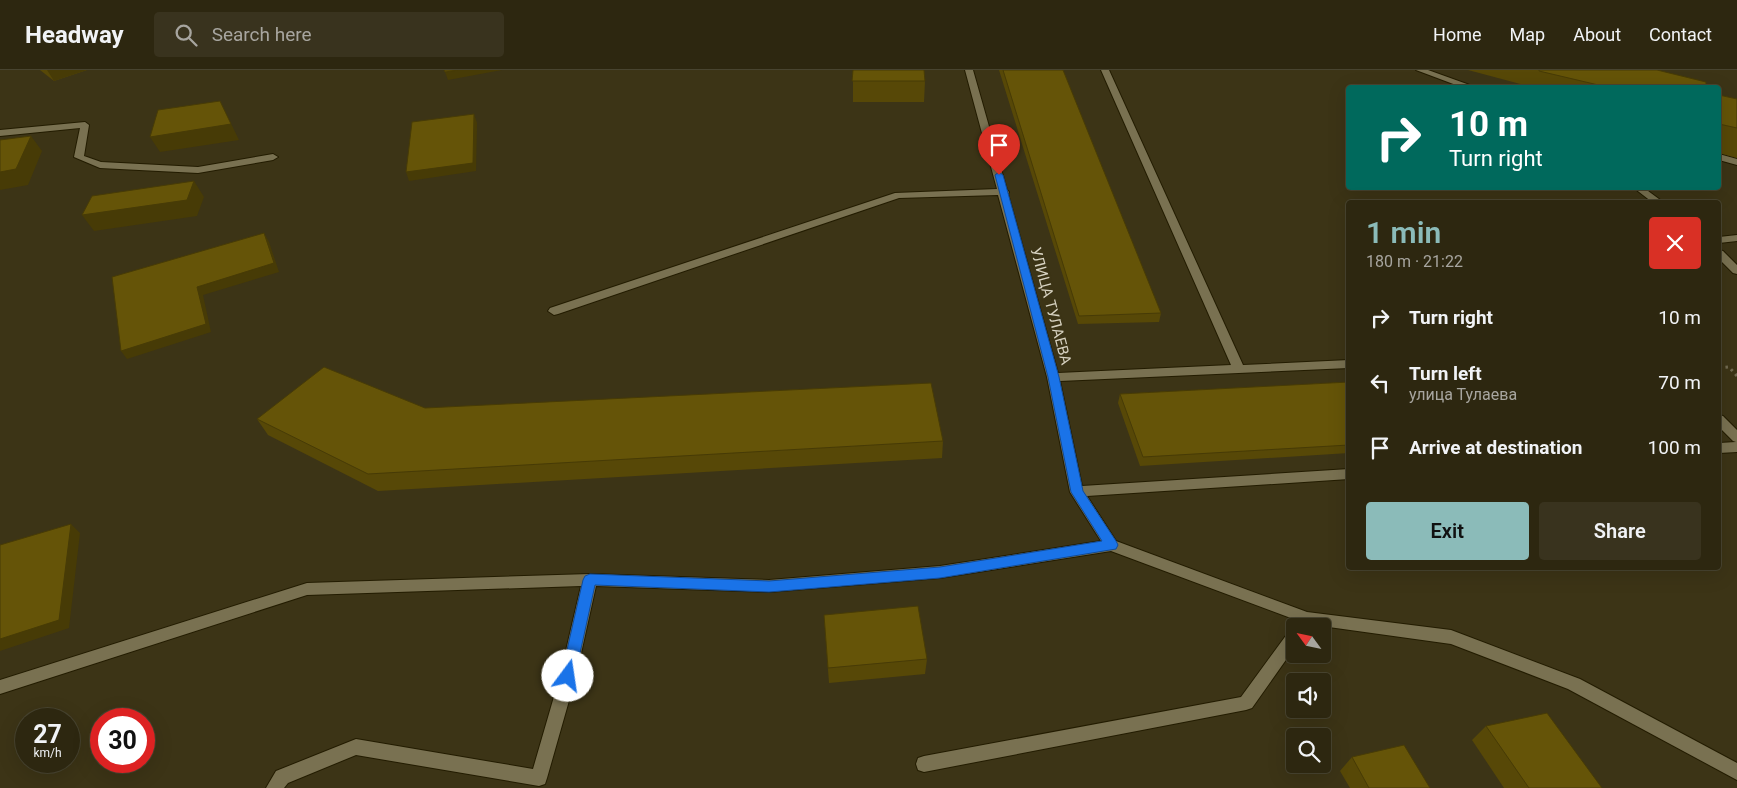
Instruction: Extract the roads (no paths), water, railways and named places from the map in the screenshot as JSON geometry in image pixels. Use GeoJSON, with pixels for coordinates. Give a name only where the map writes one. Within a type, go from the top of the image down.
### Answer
{"type":"FeatureCollection","features":[{"type":"Feature","properties":{"kind":"street","name":"УЛИЦА ТУЛАЕВА"},"geometry":{"type":"LineString","coordinates":[[969,70],[1004,192],[1053,377],[1077,492],[1112,545]]}},
{"type":"Feature","properties":{"kind":"street"},"geometry":{"type":"LineString","coordinates":[[1105,70],[1239,369]]}},
{"type":"Feature","properties":{"kind":"street"},"geometry":{"type":"LineString","coordinates":[[1420,70],[1465,85]]}},
{"type":"Feature","properties":{"kind":"street"},"geometry":{"type":"LineString","coordinates":[[0,133],[85,125],[79,157],[100,165],[198,170],[272,157]]}},
{"type":"Feature","properties":{"kind":"street"},"geometry":{"type":"LineString","coordinates":[[1721,158],[1737,162]]}},
{"type":"Feature","properties":{"kind":"street"},"geometry":{"type":"LineString","coordinates":[[1642,190],[1655,200]]}},
{"type":"Feature","properties":{"kind":"street"},"geometry":{"type":"LineString","coordinates":[[554,311],[898,195],[1004,192]]}},
{"type":"Feature","properties":{"kind":"street"},"geometry":{"type":"LineString","coordinates":[[1721,240],[1737,238]]}},
{"type":"Feature","properties":{"kind":"street"},"geometry":{"type":"LineString","coordinates":[[1721,254],[1737,271]]}},
{"type":"Feature","properties":{"kind":"street"},"geometry":{"type":"LineString","coordinates":[[1053,377],[1346,364]]}},
{"type":"Feature","properties":{"kind":"street"},"geometry":{"type":"LineString","coordinates":[[1721,421],[1737,438]]}},
{"type":"Feature","properties":{"kind":"street"},"geometry":{"type":"LineString","coordinates":[[1721,448],[1737,447]]}},
{"type":"Feature","properties":{"kind":"street"},"geometry":{"type":"LineString","coordinates":[[1077,492],[1346,474]]}},
{"type":"Feature","properties":{"kind":"street"},"geometry":{"type":"LineString","coordinates":[[0,687],[307,589],[590,580],[769,586],[940,572],[1112,545],[1294,618]]}},
{"type":"Feature","properties":{"kind":"street"},"geometry":{"type":"LineString","coordinates":[[274,788],[282,777],[356,747],[539,783],[570,667],[590,580]]}},
{"type":"Feature","properties":{"kind":"street"},"geometry":{"type":"LineString","coordinates":[[1331,625],[1451,637],[1574,684],[1737,772]]}},
{"type":"Feature","properties":{"kind":"street"},"geometry":{"type":"LineString","coordinates":[[924,764],[1246,703],[1286,647]]}}]}
